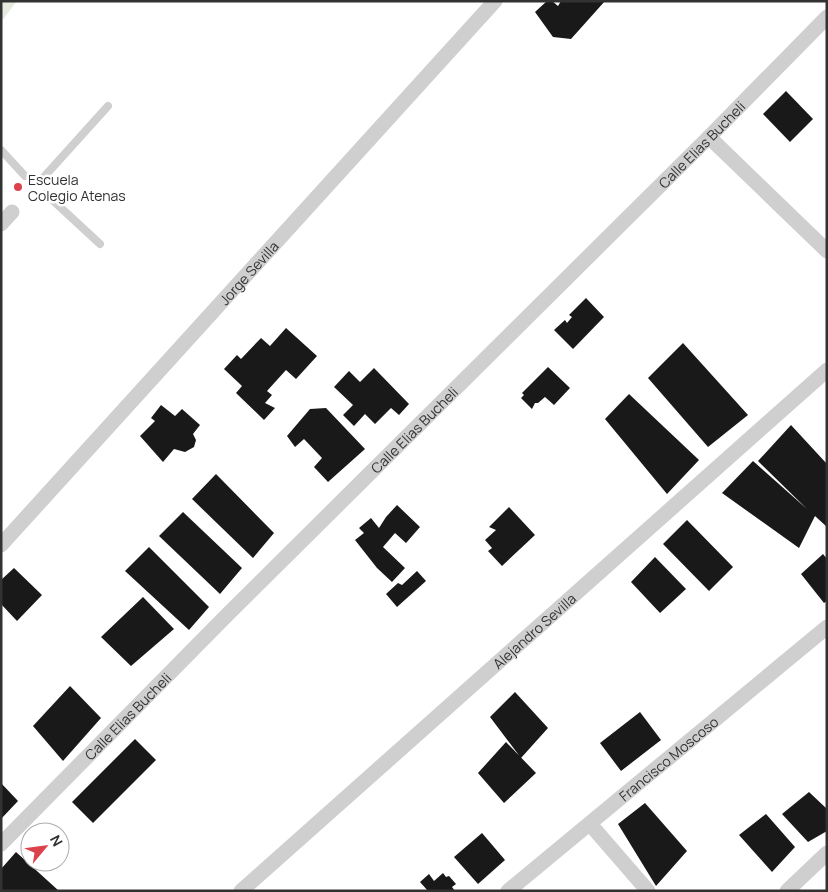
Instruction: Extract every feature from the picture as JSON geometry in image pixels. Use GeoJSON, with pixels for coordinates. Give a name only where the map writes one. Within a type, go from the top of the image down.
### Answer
{"type":"FeatureCollection","features":[{"type":"Feature","properties":{"kind":"street","name":"Jorge Sevilla"},"geometry":{"type":"LineString","coordinates":[[1,545],[495,1]]}},
{"type":"Feature","properties":{"kind":"street","name":"Calle Elias Bucheli"},"geometry":{"type":"LineString","coordinates":[[1,844],[227,615],[709,137],[827,17]]}},
{"type":"Feature","properties":{"kind":"street"},"geometry":{"type":"LineString","coordinates":[[709,137],[827,251]]}},
{"type":"Feature","properties":{"kind":"street"},"geometry":{"type":"LineString","coordinates":[[1,224],[12,212]]}},
{"type":"Feature","properties":{"kind":"street","name":"Alejandro Sevilla"},"geometry":{"type":"LineString","coordinates":[[241,891],[827,370]]}},
{"type":"Feature","properties":{"kind":"street","name":"Francisco Moscoso"},"geometry":{"type":"LineString","coordinates":[[508,891],[827,627]]}},
{"type":"Feature","properties":{"kind":"street"},"geometry":{"type":"LineString","coordinates":[[590,824],[648,891]]}},
{"type":"Feature","properties":{"kind":"street"},"geometry":{"type":"LineString","coordinates":[[787,891],[827,853]]}},
{"type":"Feature","properties":{"kind":"lane"},"geometry":{"type":"LineString","coordinates":[[43,178],[108,106]]}},
{"type":"Feature","properties":{"kind":"lane"},"geometry":{"type":"LineString","coordinates":[[1,150],[25,176]]}},
{"type":"Feature","properties":{"kind":"lane"},"geometry":{"type":"LineString","coordinates":[[46,194],[100,244]]}},
{"type":"Feature","properties":{"kind":"shaded area"},"geometry":{"type":"Polygon","coordinates":[[[1,1],[17,1],[1,22],[1,1]]]}},
{"type":"Feature","properties":{"kind":"building"},"geometry":{"type":"Polygon","coordinates":[[[547,1],[552,1],[558,6],[561,1],[605,1],[571,39],[553,37],[535,12],[547,1]]]}},
{"type":"Feature","properties":{"kind":"building"},"geometry":{"type":"Polygon","coordinates":[[[786,91],[813,119],[790,142],[763,114],[786,91]]]}},
{"type":"Feature","properties":{"kind":"building"},"geometry":{"type":"Polygon","coordinates":[[[586,298],[604,317],[573,349],[554,330],[565,320],[567,323],[572,317],[569,315],[586,298]]]}},
{"type":"Feature","properties":{"kind":"building"},"geometry":{"type":"Polygon","coordinates":[[[286,328],[317,356],[296,379],[286,370],[267,391],[272,395],[265,403],[275,408],[264,420],[236,393],[242,386],[224,369],[237,355],[241,359],[261,338],[270,346],[286,328]]]}},
{"type":"Feature","properties":{"kind":"building"},"geometry":{"type":"Polygon","coordinates":[[[683,343],[748,415],[708,447],[648,378],[683,343]]]}},
{"type":"Feature","properties":{"kind":"building"},"geometry":{"type":"Polygon","coordinates":[[[548,367],[570,388],[554,405],[545,397],[538,403],[535,403],[532,409],[521,398],[524,395],[522,393],[548,367]]]}},
{"type":"Feature","properties":{"kind":"building"},"geometry":{"type":"Polygon","coordinates":[[[374,368],[409,404],[399,415],[391,408],[375,424],[365,414],[354,426],[343,415],[353,405],[334,387],[349,371],[360,382],[374,368]]]}},
{"type":"Feature","properties":{"kind":"building"},"geometry":{"type":"Polygon","coordinates":[[[629,394],[699,460],[667,494],[605,419],[629,394]]]}},
{"type":"Feature","properties":{"kind":"building"},"geometry":{"type":"Polygon","coordinates":[[[161,405],[175,416],[182,409],[200,425],[193,434],[196,440],[194,447],[185,452],[174,449],[163,462],[140,436],[155,421],[151,418],[161,405]]]}},
{"type":"Feature","properties":{"kind":"building"},"geometry":{"type":"Polygon","coordinates":[[[326,408],[365,449],[328,482],[314,467],[322,458],[304,439],[295,447],[287,436],[310,409],[326,408]]]}},
{"type":"Feature","properties":{"kind":"building"},"geometry":{"type":"Polygon","coordinates":[[[791,425],[827,464],[827,527],[815,516],[799,548],[722,493],[753,461],[807,509],[758,461],[791,425]]]}},
{"type":"Feature","properties":{"kind":"building"},"geometry":{"type":"Polygon","coordinates":[[[216,474],[274,533],[253,558],[192,499],[216,474]]]}},
{"type":"Feature","properties":{"kind":"building"},"geometry":{"type":"Polygon","coordinates":[[[397,505],[420,527],[406,543],[395,533],[383,547],[405,568],[392,582],[377,568],[355,540],[364,533],[359,528],[371,518],[379,528],[397,505]]]}},
{"type":"Feature","properties":{"kind":"building"},"geometry":{"type":"Polygon","coordinates":[[[509,507],[535,535],[502,566],[488,551],[492,548],[485,540],[496,530],[489,527],[509,507]]]}},
{"type":"Feature","properties":{"kind":"building"},"geometry":{"type":"Polygon","coordinates":[[[183,512],[242,568],[220,594],[159,536],[183,512]]]}},
{"type":"Feature","properties":{"kind":"building"},"geometry":{"type":"Polygon","coordinates":[[[687,520],[733,567],[709,591],[663,544],[687,520]]]}},
{"type":"Feature","properties":{"kind":"building"},"geometry":{"type":"Polygon","coordinates":[[[149,547],[209,607],[189,630],[125,571],[149,547]]]}},
{"type":"Feature","properties":{"kind":"building"},"geometry":{"type":"Polygon","coordinates":[[[823,554],[827,559],[827,601],[824,603],[801,574],[823,554]]]}},
{"type":"Feature","properties":{"kind":"building"},"geometry":{"type":"Polygon","coordinates":[[[655,557],[686,589],[660,613],[631,582],[655,557]]]}},
{"type":"Feature","properties":{"kind":"building"},"geometry":{"type":"Polygon","coordinates":[[[14,568],[42,595],[17,621],[1,604],[1,580],[14,568]]]}},
{"type":"Feature","properties":{"kind":"building"},"geometry":{"type":"Polygon","coordinates":[[[417,571],[426,581],[397,607],[386,594],[398,583],[402,585],[417,571]]]}},
{"type":"Feature","properties":{"kind":"building"},"geometry":{"type":"Polygon","coordinates":[[[143,597],[174,629],[131,666],[101,637],[143,597]]]}},
{"type":"Feature","properties":{"kind":"building"},"geometry":{"type":"Polygon","coordinates":[[[70,686],[101,718],[63,761],[33,726],[70,686]]]}},
{"type":"Feature","properties":{"kind":"building"},"geometry":{"type":"Polygon","coordinates":[[[515,692],[548,728],[521,758],[490,717],[515,692]]]}},
{"type":"Feature","properties":{"kind":"building"},"geometry":{"type":"Polygon","coordinates":[[[640,712],[661,740],[621,771],[600,743],[640,712]]]}},
{"type":"Feature","properties":{"kind":"building"},"geometry":{"type":"Polygon","coordinates":[[[135,739],[156,760],[93,823],[72,802],[135,739]]]}},
{"type":"Feature","properties":{"kind":"building"},"geometry":{"type":"Polygon","coordinates":[[[506,742],[536,773],[504,803],[478,773],[506,742]]]}},
{"type":"Feature","properties":{"kind":"building"},"geometry":{"type":"Polygon","coordinates":[[[1,783],[18,801],[1,819],[1,783]]]}},
{"type":"Feature","properties":{"kind":"building"},"geometry":{"type":"Polygon","coordinates":[[[809,792],[827,809],[827,831],[808,842],[782,814],[809,792]]]}},
{"type":"Feature","properties":{"kind":"building"},"geometry":{"type":"Polygon","coordinates":[[[645,803],[687,851],[656,886],[618,824],[645,803]]]}},
{"type":"Feature","properties":{"kind":"building"},"geometry":{"type":"Polygon","coordinates":[[[766,814],[795,847],[772,872],[739,835],[766,814]]]}},
{"type":"Feature","properties":{"kind":"building"},"geometry":{"type":"Polygon","coordinates":[[[482,833],[505,860],[478,884],[454,857],[482,833]]]}},
{"type":"Feature","properties":{"kind":"building"},"geometry":{"type":"Polygon","coordinates":[[[16,852],[20,856],[20,872],[38,872],[59,891],[1,891],[1,869],[16,852]]]}},
{"type":"Feature","properties":{"kind":"building"},"geometry":{"type":"Polygon","coordinates":[[[443,873],[446,877],[449,876],[456,884],[452,887],[455,891],[428,891],[420,882],[429,874],[434,881],[443,873]]]}},
{"type":"Feature","properties":{"kind":"place","name":"Escuela Colegio Atenas"},"geometry":{"type":"Point","coordinates":[18,187]}}]}
